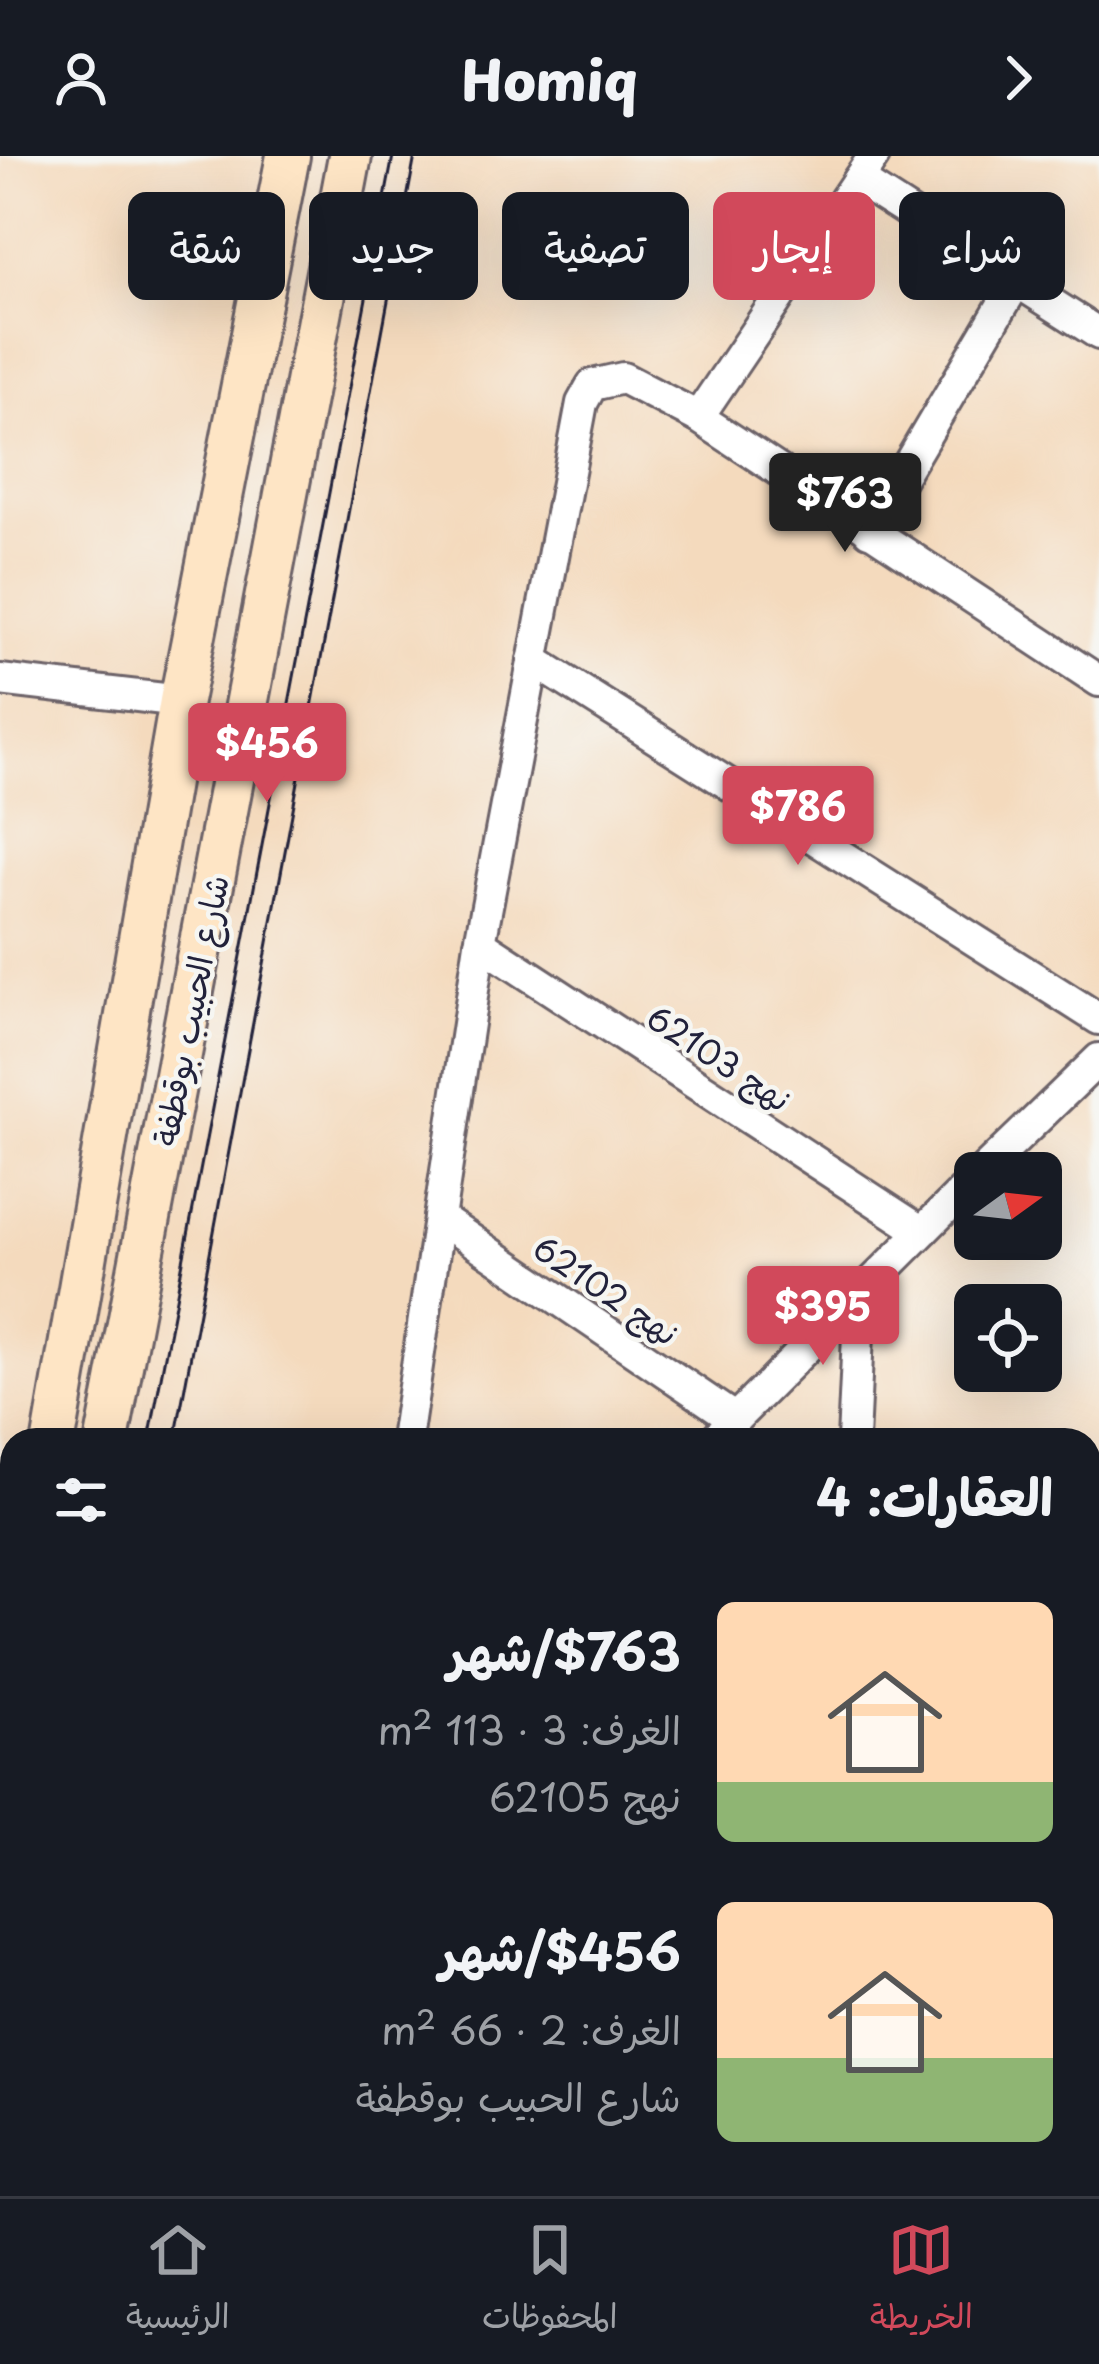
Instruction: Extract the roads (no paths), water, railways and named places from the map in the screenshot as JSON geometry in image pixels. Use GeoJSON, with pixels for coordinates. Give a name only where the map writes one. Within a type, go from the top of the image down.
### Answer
{"type":"FeatureCollection","features":[{"type":"Feature","properties":{"kind":"main road","name":"شارع الحبيب بوقطفة"},"geometry":{"type":"LineString","coordinates":[[56,1428],[181,701],[288,156]]}},
{"type":"Feature","properties":{"kind":"main road","name":"شارع الحبيب بوقطفة"},"geometry":{"type":"LineString","coordinates":[[109,1428],[350,156]]}},
{"type":"Feature","properties":{"kind":"street"},"geometry":{"type":"LineString","coordinates":[[698,417],[866,168],[899,194]]}},
{"type":"Feature","properties":{"kind":"street"},"geometry":{"type":"LineString","coordinates":[[869,531],[1006,300]]}},
{"type":"Feature","properties":{"kind":"street"},"geometry":{"type":"LineString","coordinates":[[1042,300],[1099,334]]}},
{"type":"Feature","properties":{"kind":"street"},"geometry":{"type":"LineString","coordinates":[[408,1428],[480,943],[581,404],[592,385],[623,378],[698,417],[1099,681]]}},
{"type":"Feature","properties":{"kind":"street"},"geometry":{"type":"LineString","coordinates":[[533,660],[1099,1019]]}},
{"type":"Feature","properties":{"kind":"street"},"geometry":{"type":"LineString","coordinates":[[0,680],[181,701]]}},
{"type":"Feature","properties":{"kind":"street","name":"نهج 62103"},"geometry":{"type":"LineString","coordinates":[[480,943],[921,1231]]}},
{"type":"Feature","properties":{"kind":"street"},"geometry":{"type":"LineString","coordinates":[[1003,1152],[1099,1059]]}},
{"type":"Feature","properties":{"kind":"street"},"geometry":{"type":"LineString","coordinates":[[726,1428],[954,1199]]}},
{"type":"Feature","properties":{"kind":"street","name":"نهج 62102"},"geometry":{"type":"LineString","coordinates":[[439,1218],[721,1428]]}},
{"type":"Feature","properties":{"kind":"street"},"geometry":{"type":"LineString","coordinates":[[854,1428],[860,1293]]}},
{"type":"Feature","properties":{"kind":"tram line"},"geometry":{"type":"LineString","coordinates":[[151,1428],[393,156]]}},
{"type":"Feature","properties":{"kind":"tram line"},"geometry":{"type":"LineString","coordinates":[[177,1428],[415,156]]}}]}
